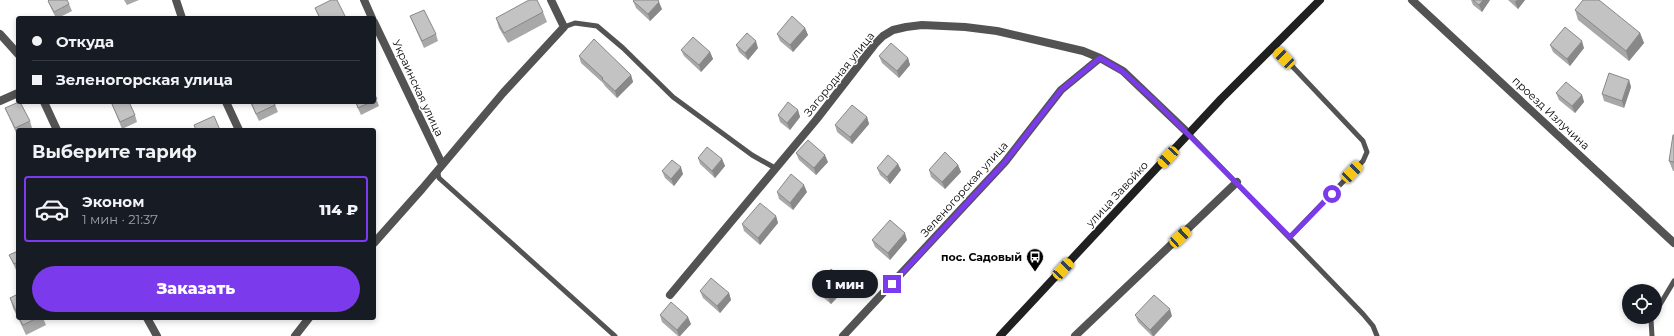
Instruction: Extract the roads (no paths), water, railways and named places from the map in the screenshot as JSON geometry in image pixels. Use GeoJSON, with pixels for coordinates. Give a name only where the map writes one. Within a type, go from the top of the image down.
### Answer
{"type":"FeatureCollection","features":[{"type":"Feature","properties":{"kind":"main road","name":"улица Завойко"},"geometry":{"type":"LineString","coordinates":[[1000,336],[1221,99],[1320,0]]}},
{"type":"Feature","properties":{"kind":"street"},"geometry":{"type":"LineString","coordinates":[[176,0],[180,16]]}},
{"type":"Feature","properties":{"kind":"street"},"geometry":{"type":"LineString","coordinates":[[364,0],[371,16]]}},
{"type":"Feature","properties":{"kind":"street"},"geometry":{"type":"LineString","coordinates":[[376,241],[503,93],[564,27],[551,0]]}},
{"type":"Feature","properties":{"kind":"street","name":"проезд Излучина"},"geometry":{"type":"LineString","coordinates":[[1412,0],[1674,243]]}},
{"type":"Feature","properties":{"kind":"street","name":"Украинская улица"},"geometry":{"type":"LineString","coordinates":[[376,26],[441,166]]}},
{"type":"Feature","properties":{"kind":"street","name":"Загородная улица"},"geometry":{"type":"LineString","coordinates":[[670,295],[843,86],[875,44],[883,36],[893,30],[922,26],[965,27],[997,31],[1083,51],[1100,58],[1122,71],[1189,134]]}},
{"type":"Feature","properties":{"kind":"street"},"geometry":{"type":"LineString","coordinates":[[0,34],[16,52]]}},
{"type":"Feature","properties":{"kind":"street","name":"Зеленогорская улица"},"geometry":{"type":"LineString","coordinates":[[843,336],[1005,162],[1061,90],[1100,58]]}},
{"type":"Feature","properties":{"kind":"street"},"geometry":{"type":"LineString","coordinates":[[0,102],[16,93]]}},
{"type":"Feature","properties":{"kind":"street"},"geometry":{"type":"LineString","coordinates":[[45,104],[56,128]]}},
{"type":"Feature","properties":{"kind":"street"},"geometry":{"type":"LineString","coordinates":[[227,104],[239,128]]}},
{"type":"Feature","properties":{"kind":"street"},"geometry":{"type":"LineString","coordinates":[[1075,336],[1237,182]]}},
{"type":"Feature","properties":{"kind":"street"},"geometry":{"type":"LineString","coordinates":[[148,320],[157,336]]}},
{"type":"Feature","properties":{"kind":"street"},"geometry":{"type":"LineString","coordinates":[[295,336],[307,320]]}},
{"type":"Feature","properties":{"kind":"lane"},"geometry":{"type":"LineString","coordinates":[[564,27],[575,23],[597,26],[623,48],[678,101],[752,155],[775,168]]}},
{"type":"Feature","properties":{"kind":"lane"},"geometry":{"type":"LineString","coordinates":[[1274,47],[1363,141],[1367,152],[1363,162],[1290,237]]}},
{"type":"Feature","properties":{"kind":"lane"},"geometry":{"type":"LineString","coordinates":[[1189,134],[1364,314],[1373,326],[1377,336]]}},
{"type":"Feature","properties":{"kind":"lane"},"geometry":{"type":"LineString","coordinates":[[441,166],[438,174],[439,178],[615,336]]}},
{"type":"Feature","properties":{"kind":"lane"},"geometry":{"type":"LineString","coordinates":[[1662,301],[1674,281]]}},
{"type":"Feature","properties":{"kind":"lane"},"geometry":{"type":"LineString","coordinates":[[1651,324],[1652,336]]}},
{"type":"Feature","properties":{"kind":"place","name":"пос. Садовый"},"geometry":{"type":"Point","coordinates":[1035,272]}}]}
